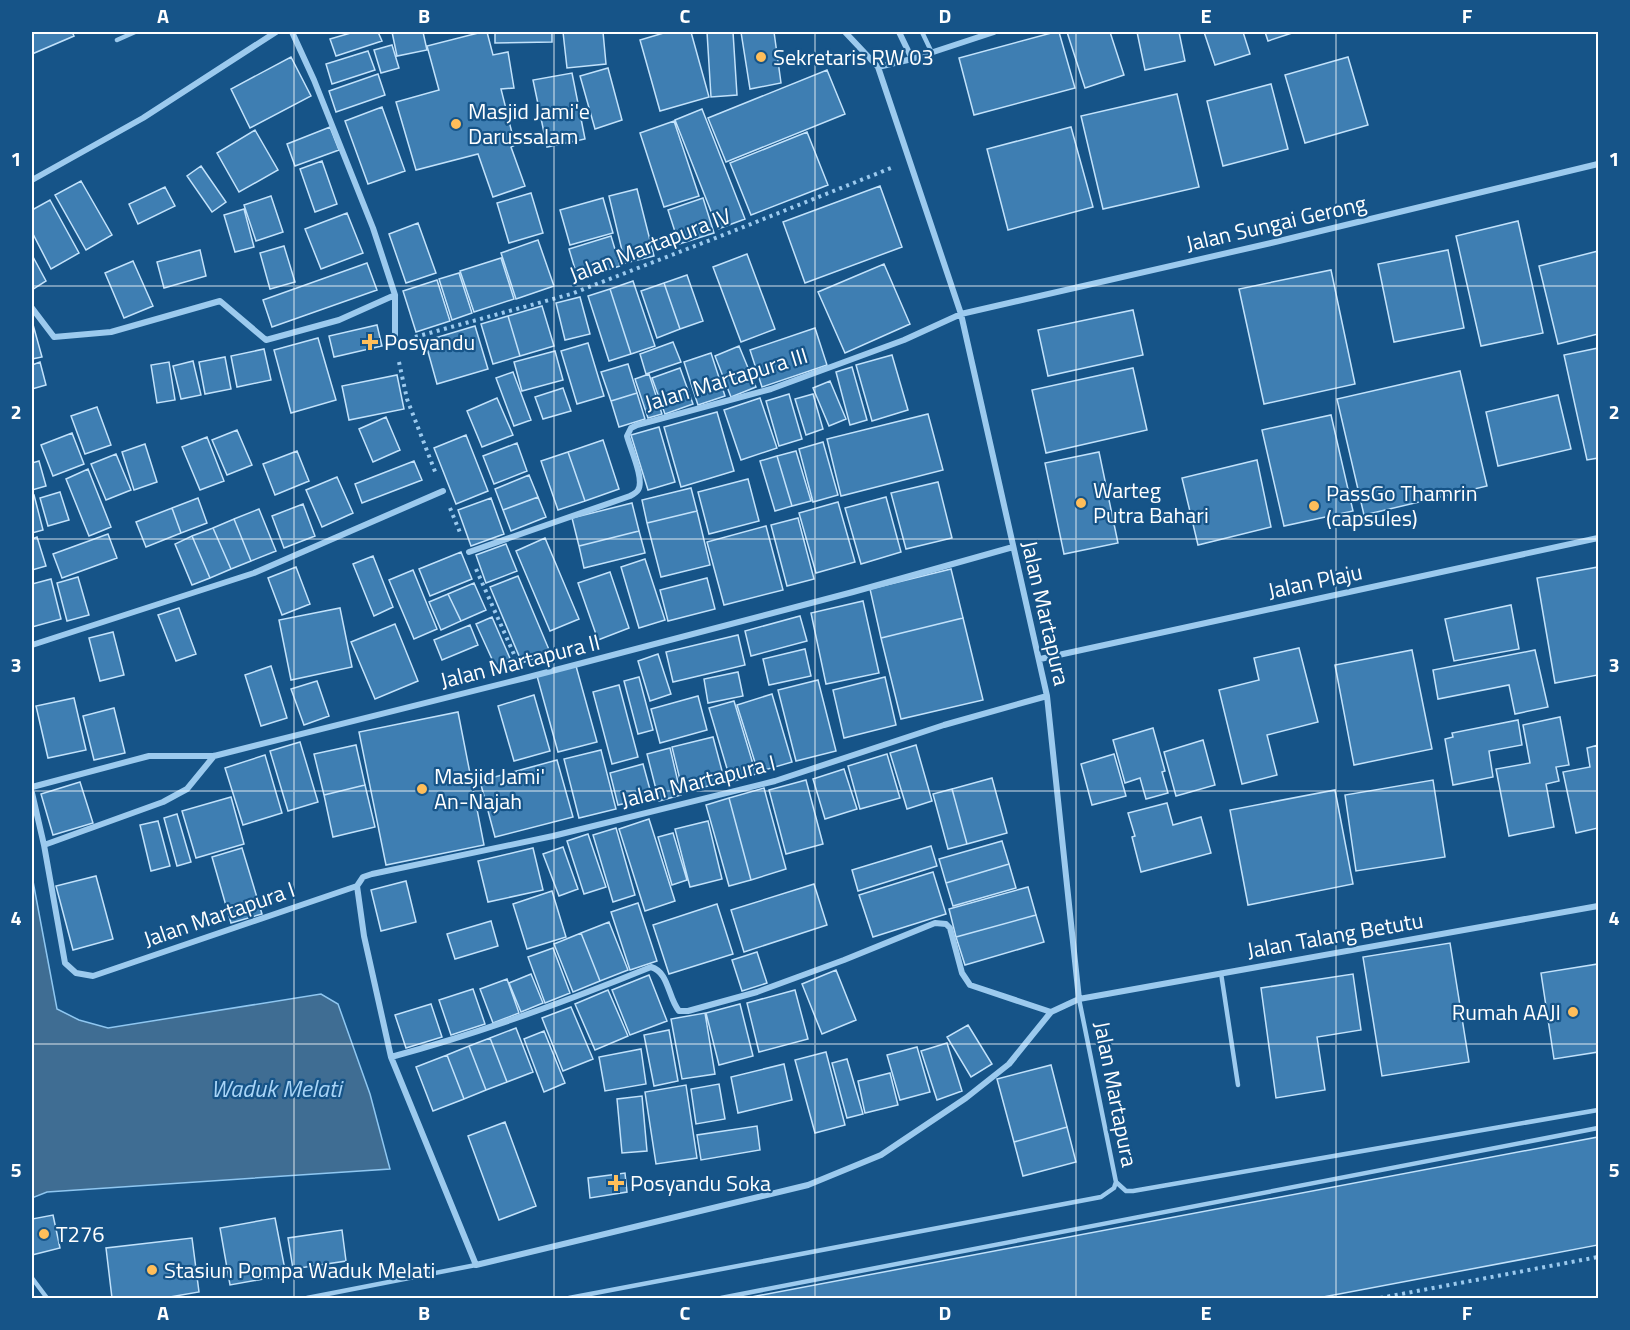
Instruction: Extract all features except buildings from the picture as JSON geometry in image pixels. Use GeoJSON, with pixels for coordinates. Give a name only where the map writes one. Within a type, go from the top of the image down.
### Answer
{"type":"FeatureCollection","features":[{"type":"Feature","properties":{"kind":"street"},"geometry":{"type":"LineString","coordinates":[[32,180],[144,118],[276,32]]}},
{"type":"Feature","properties":{"kind":"street"},"geometry":{"type":"LineString","coordinates":[[292,32],[314,80],[373,228],[395,295],[395,342]]}},
{"type":"Feature","properties":{"kind":"street"},"geometry":{"type":"LineString","coordinates":[[845,32],[878,67],[912,59],[994,32]]}},
{"type":"Feature","properties":{"kind":"street"},"geometry":{"type":"LineString","coordinates":[[899,32],[912,59]]}},
{"type":"Feature","properties":{"kind":"street","name":"Jalan Martapura"},"geometry":{"type":"LineString","coordinates":[[878,67],[961,314],[1040,659],[1047,696],[1079,999]]}},
{"type":"Feature","properties":{"kind":"street","name":"Jalan Sungai Gerong"},"geometry":{"type":"LineString","coordinates":[[961,314],[1271,243],[1599,164]]}},
{"type":"Feature","properties":{"kind":"street"},"geometry":{"type":"LineString","coordinates":[[32,308],[54,337],[111,332],[220,301],[266,340],[339,320],[395,295]]}},
{"type":"Feature","properties":{"kind":"street","name":"Jalan Martapura III"},"geometry":{"type":"LineString","coordinates":[[469,552],[630,496],[638,491],[639,473],[627,436],[631,428],[637,425],[771,389],[904,339],[961,314]]}},
{"type":"Feature","properties":{"kind":"street"},"geometry":{"type":"LineString","coordinates":[[32,645],[254,573],[443,491]]}},
{"type":"Feature","properties":{"kind":"street","name":"Jalan Plaju"},"geometry":{"type":"LineString","coordinates":[[1040,659],[1599,538]]}},
{"type":"Feature","properties":{"kind":"street","name":"Jalan Martapura II"},"geometry":{"type":"LineString","coordinates":[[32,787],[149,756],[214,756],[525,678],[853,592],[1013,547]]}},
{"type":"Feature","properties":{"kind":"street","name":"Jalan Martapura I"},"geometry":{"type":"LineString","coordinates":[[44,845],[65,963],[76,973],[93,976],[357,886],[363,878],[372,874],[553,836],[775,781],[944,726],[1047,696]]}},
{"type":"Feature","properties":{"kind":"street"},"geometry":{"type":"LineString","coordinates":[[32,793],[44,845],[163,802],[187,789],[214,756]]}},
{"type":"Feature","properties":{"kind":"street"},"geometry":{"type":"LineString","coordinates":[[357,886],[364,936],[391,1057],[476,1265],[808,1185],[880,1155],[966,1098],[1009,1064],[1051,1012],[970,985],[963,973],[951,928],[946,924],[935,923],[757,992],[688,1011],[679,1011],[674,1005],[663,976],[657,969],[651,967],[539,1011],[455,1039],[391,1057]]}},
{"type":"Feature","properties":{"kind":"street","name":"Jalan Talang Betutu"},"geometry":{"type":"LineString","coordinates":[[1051,1012],[1079,999],[1599,906]]}},
{"type":"Feature","properties":{"kind":"lane"},"geometry":{"type":"LineString","coordinates":[[117,40],[135,32]]}},
{"type":"Feature","properties":{"kind":"lane"},"geometry":{"type":"LineString","coordinates":[[922,32],[932,52]]}},
{"type":"Feature","properties":{"kind":"lane"},"geometry":{"type":"LineString","coordinates":[[1221,973],[1238,1085]]}},
{"type":"Feature","properties":{"kind":"lane","name":"Jalan Martapura"},"geometry":{"type":"LineString","coordinates":[[1079,999],[1116,1182]]}},
{"type":"Feature","properties":{"kind":"lane"},"geometry":{"type":"LineString","coordinates":[[569,1299],[1101,1197],[1114,1188],[1116,1182],[1126,1191],[1133,1191],[1599,1110]]}},
{"type":"Feature","properties":{"kind":"lane"},"geometry":{"type":"LineString","coordinates":[[724,1298],[1599,1128]]}},
{"type":"Feature","properties":{"kind":"lane"},"geometry":{"type":"LineString","coordinates":[[307,1299],[476,1265]]}},
{"type":"Feature","properties":{"kind":"lane"},"geometry":{"type":"LineString","coordinates":[[32,1278],[47,1299]]}},
{"type":"Feature","properties":{"kind":"path","name":"Jalan Martapura IV"},"geometry":{"type":"LineString","coordinates":[[395,342],[571,294],[742,228],[910,158]]}},
{"type":"Feature","properties":{"kind":"path"},"geometry":{"type":"LineString","coordinates":[[395,342],[407,399],[443,491],[525,678]]}},
{"type":"Feature","properties":{"kind":"path"},"geometry":{"type":"LineString","coordinates":[[1380,1299],[1599,1257]]}},
{"type":"Feature","properties":{"kind":"water","name":"Waduk Melati"},"geometry":{"type":"Polygon","coordinates":[[[32,876],[57,1009],[79,1020],[108,1028],[321,994],[338,1004],[370,1094],[390,1169],[47,1192],[32,1198],[32,876]]]}},
{"type":"Feature","properties":{"kind":"place","name":"Sekretaris RW 03"},"geometry":{"type":"Point","coordinates":[761,57]}},
{"type":"Feature","properties":{"kind":"place","name":"Masjid Jami'e Darussalam"},"geometry":{"type":"Point","coordinates":[456,124]}},
{"type":"Feature","properties":{"kind":"place","name":"Posyandu"},"geometry":{"type":"Point","coordinates":[370,342]}},
{"type":"Feature","properties":{"kind":"place","name":"Warteg Putra Bahari"},"geometry":{"type":"Point","coordinates":[1081,503]}},
{"type":"Feature","properties":{"kind":"place","name":"PassGo Thamrin (capsules)"},"geometry":{"type":"Point","coordinates":[1314,506]}},
{"type":"Feature","properties":{"kind":"place","name":"Masjid Jami' An-Najah"},"geometry":{"type":"Point","coordinates":[422,789]}},
{"type":"Feature","properties":{"kind":"place","name":"Rumah AAJI"},"geometry":{"type":"Point","coordinates":[1573,1012]}},
{"type":"Feature","properties":{"kind":"place","name":"Posyandu Soka"},"geometry":{"type":"Point","coordinates":[616,1183]}},
{"type":"Feature","properties":{"kind":"place","name":"T276"},"geometry":{"type":"Point","coordinates":[44,1234]}},
{"type":"Feature","properties":{"kind":"place","name":"Stasiun Pompa Waduk Melati"},"geometry":{"type":"Point","coordinates":[152,1270]}}]}
